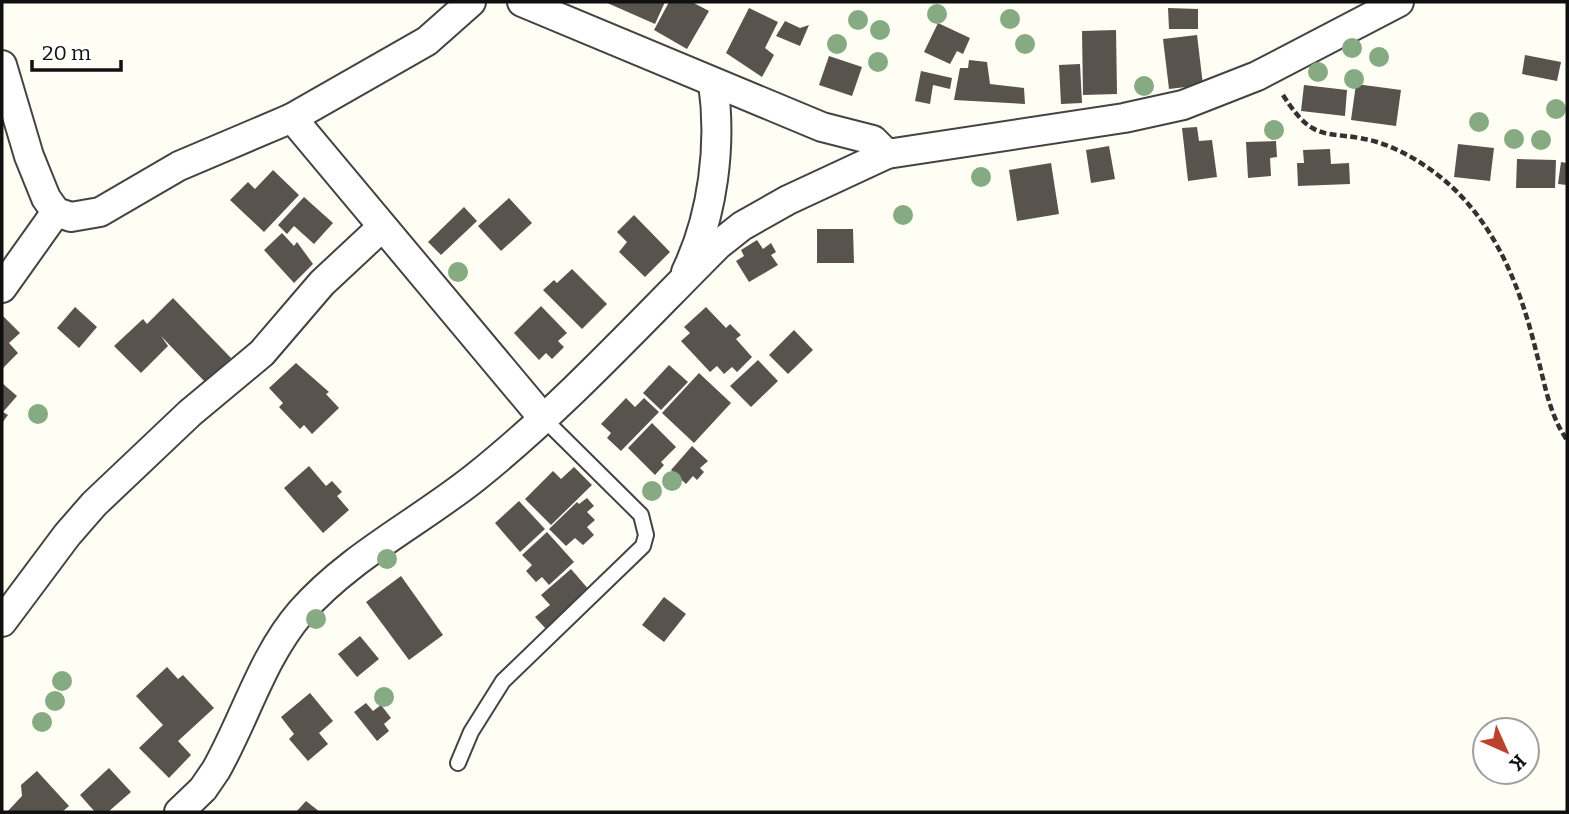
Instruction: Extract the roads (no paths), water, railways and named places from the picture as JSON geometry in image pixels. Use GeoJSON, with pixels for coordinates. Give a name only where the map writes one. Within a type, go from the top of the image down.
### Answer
{"type":"FeatureCollection","features":[{"type":"Feature","properties":{"kind":"street"},"geometry":{"type":"LineString","coordinates":[[2,65],[29,156],[46,198],[57,212],[71,217],[100,212],[179,166],[292,118],[427,41],[471,2]]}},
{"type":"Feature","properties":{"kind":"street"},"geometry":{"type":"LineString","coordinates":[[522,2],[821,127],[873,140],[887,154]]}},
{"type":"Feature","properties":{"kind":"street"},"geometry":{"type":"LineString","coordinates":[[179,812],[203,789],[216,771],[277,647],[306,607],[382,544],[477,476],[542,418],[718,245],[742,226],[819,184],[887,154],[1124,118],[1184,105],[1267,71],[1399,2]]}},
{"type":"Feature","properties":{"kind":"street"},"geometry":{"type":"LineString","coordinates":[[680,283],[696,248],[709,200],[717,122],[713,83]]}},
{"type":"Feature","properties":{"kind":"street"},"geometry":{"type":"LineString","coordinates":[[292,118],[542,418]]}},
{"type":"Feature","properties":{"kind":"street"},"geometry":{"type":"LineString","coordinates":[[2,288],[57,212]]}},
{"type":"Feature","properties":{"kind":"street"},"geometry":{"type":"LineString","coordinates":[[2,622],[66,535],[94,504],[190,413],[262,353],[322,283],[382,227]]}},
{"type":"Feature","properties":{"kind":"lane"},"geometry":{"type":"LineString","coordinates":[[458,763],[471,733],[503,681],[643,547],[646,535],[641,515],[542,418]]}}]}
